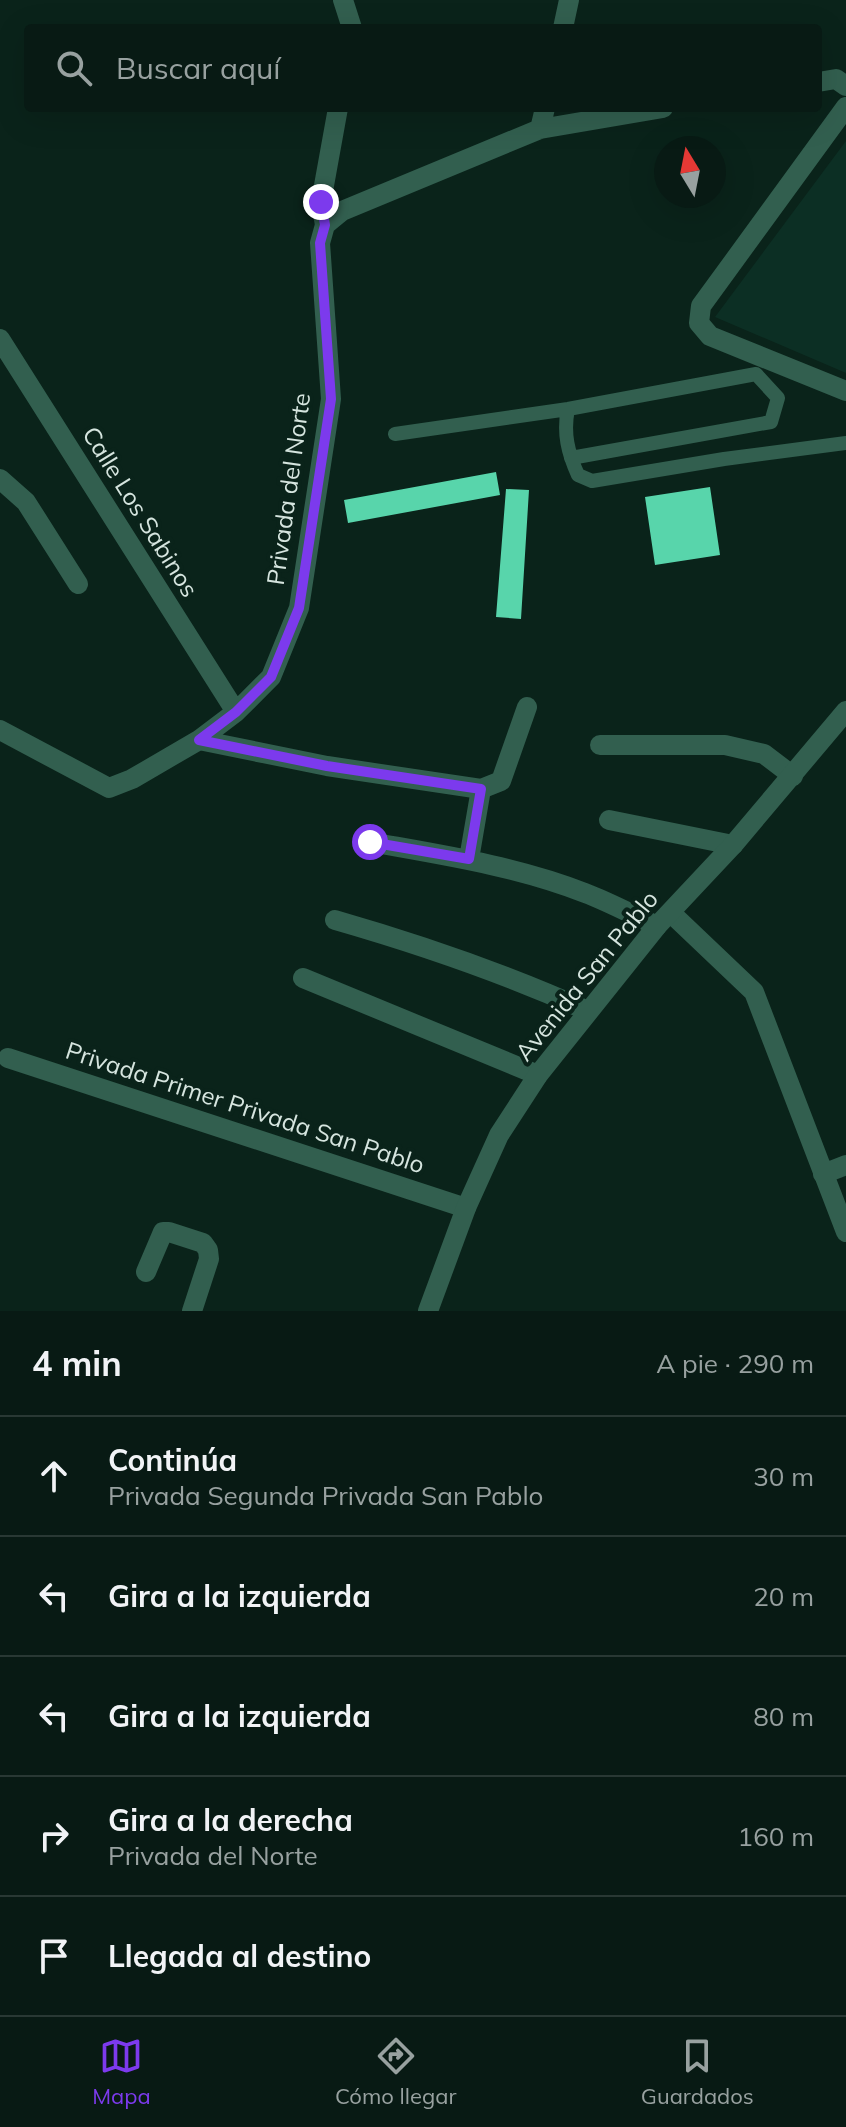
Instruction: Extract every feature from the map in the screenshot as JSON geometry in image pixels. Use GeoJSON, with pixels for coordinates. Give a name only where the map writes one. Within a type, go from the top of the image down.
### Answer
{"type":"FeatureCollection","features":[{"type":"Feature","properties":{"kind":"street"},"geometry":{"type":"LineString","coordinates":[[343,0],[351,24]]}},
{"type":"Feature","properties":{"kind":"street"},"geometry":{"type":"LineString","coordinates":[[564,24],[569,0]]}},
{"type":"Feature","properties":{"kind":"street"},"geometry":{"type":"LineString","coordinates":[[822,81],[836,79],[846,86]]}},
{"type":"Feature","properties":{"kind":"street"},"geometry":{"type":"LineString","coordinates":[[846,107],[701,306],[699,323],[710,336],[846,391]]}},
{"type":"Feature","properties":{"kind":"street","name":"Privada del Norte"},"geometry":{"type":"LineString","coordinates":[[0,730],[109,788],[132,779],[199,740],[236,712],[271,677],[299,608],[331,399],[320,243],[325,225],[321,202],[337,112]]}},
{"type":"Feature","properties":{"kind":"street"},"geometry":{"type":"LineString","coordinates":[[540,129],[544,112]]}},
{"type":"Feature","properties":{"kind":"street"},"geometry":{"type":"LineString","coordinates":[[325,225],[342,211],[540,129],[640,112]]}},
{"type":"Feature","properties":{"kind":"street","name":"Calle Los Sabinos"},"geometry":{"type":"LineString","coordinates":[[0,339],[236,712]]}},
{"type":"Feature","properties":{"kind":"street"},"geometry":{"type":"LineString","coordinates":[[0,479],[26,502],[78,584]]}},
{"type":"Feature","properties":{"kind":"street"},"geometry":{"type":"LineString","coordinates":[[199,740],[327,766],[481,789],[501,781],[527,707]]}},
{"type":"Feature","properties":{"kind":"street","name":"Avenida San Pablo"},"geometry":{"type":"LineString","coordinates":[[428,1311],[466,1208],[499,1135],[538,1075],[664,920],[733,845],[846,711]]}},
{"type":"Feature","properties":{"kind":"street"},"geometry":{"type":"LineString","coordinates":[[600,745],[725,745],[764,754],[793,776]]}},
{"type":"Feature","properties":{"kind":"street"},"geometry":{"type":"LineString","coordinates":[[469,859],[481,789]]}},
{"type":"Feature","properties":{"kind":"street"},"geometry":{"type":"LineString","coordinates":[[609,820],[733,845]]}},
{"type":"Feature","properties":{"kind":"street"},"geometry":{"type":"LineString","coordinates":[[370,842],[469,859],[664,920],[754,992],[846,1232]]}},
{"type":"Feature","properties":{"kind":"street"},"geometry":{"type":"LineString","coordinates":[[335,920],[465,960],[588,1011]]}},
{"type":"Feature","properties":{"kind":"street"},"geometry":{"type":"LineString","coordinates":[[303,978],[538,1075]]}},
{"type":"Feature","properties":{"kind":"street","name":"Privada Primer Privada San Pablo"},"geometry":{"type":"LineString","coordinates":[[8,1058],[466,1208]]}},
{"type":"Feature","properties":{"kind":"street"},"geometry":{"type":"LineString","coordinates":[[823,1174],[846,1165]]}},
{"type":"Feature","properties":{"kind":"street"},"geometry":{"type":"LineString","coordinates":[[146,1272],[163,1232],[203,1243],[209,1259],[192,1311]]}},
{"type":"Feature","properties":{"kind":"lane"},"geometry":{"type":"LineString","coordinates":[[395,434],[568,409],[756,374],[778,398],[771,422],[571,458]]}},
{"type":"Feature","properties":{"kind":"lane"},"geometry":{"type":"LineString","coordinates":[[568,409],[564,426],[571,458],[578,475],[592,481],[846,443]]}},
{"type":"Feature","properties":{"kind":"shaded area"},"geometry":{"type":"Polygon","coordinates":[[[846,141],[846,373],[715,317],[846,141]]]}},
{"type":"Feature","properties":{"kind":"building"},"geometry":{"type":"Polygon","coordinates":[[[496,472],[500,495],[348,523],[344,500],[496,472]]]}},
{"type":"Feature","properties":{"kind":"building"},"geometry":{"type":"Polygon","coordinates":[[[710,487],[720,555],[655,565],[645,497],[710,487]]]}},
{"type":"Feature","properties":{"kind":"building"},"geometry":{"type":"Polygon","coordinates":[[[506,489],[529,490],[521,619],[496,617],[506,489]]]}},
{"type":"Feature","properties":{"kind":"route"},"geometry":{"type":"LineString","coordinates":[[321,202],[325,225],[320,243],[331,399],[299,608],[271,677],[236,712],[199,740],[327,766],[481,789],[469,859],[370,842]]}}]}
